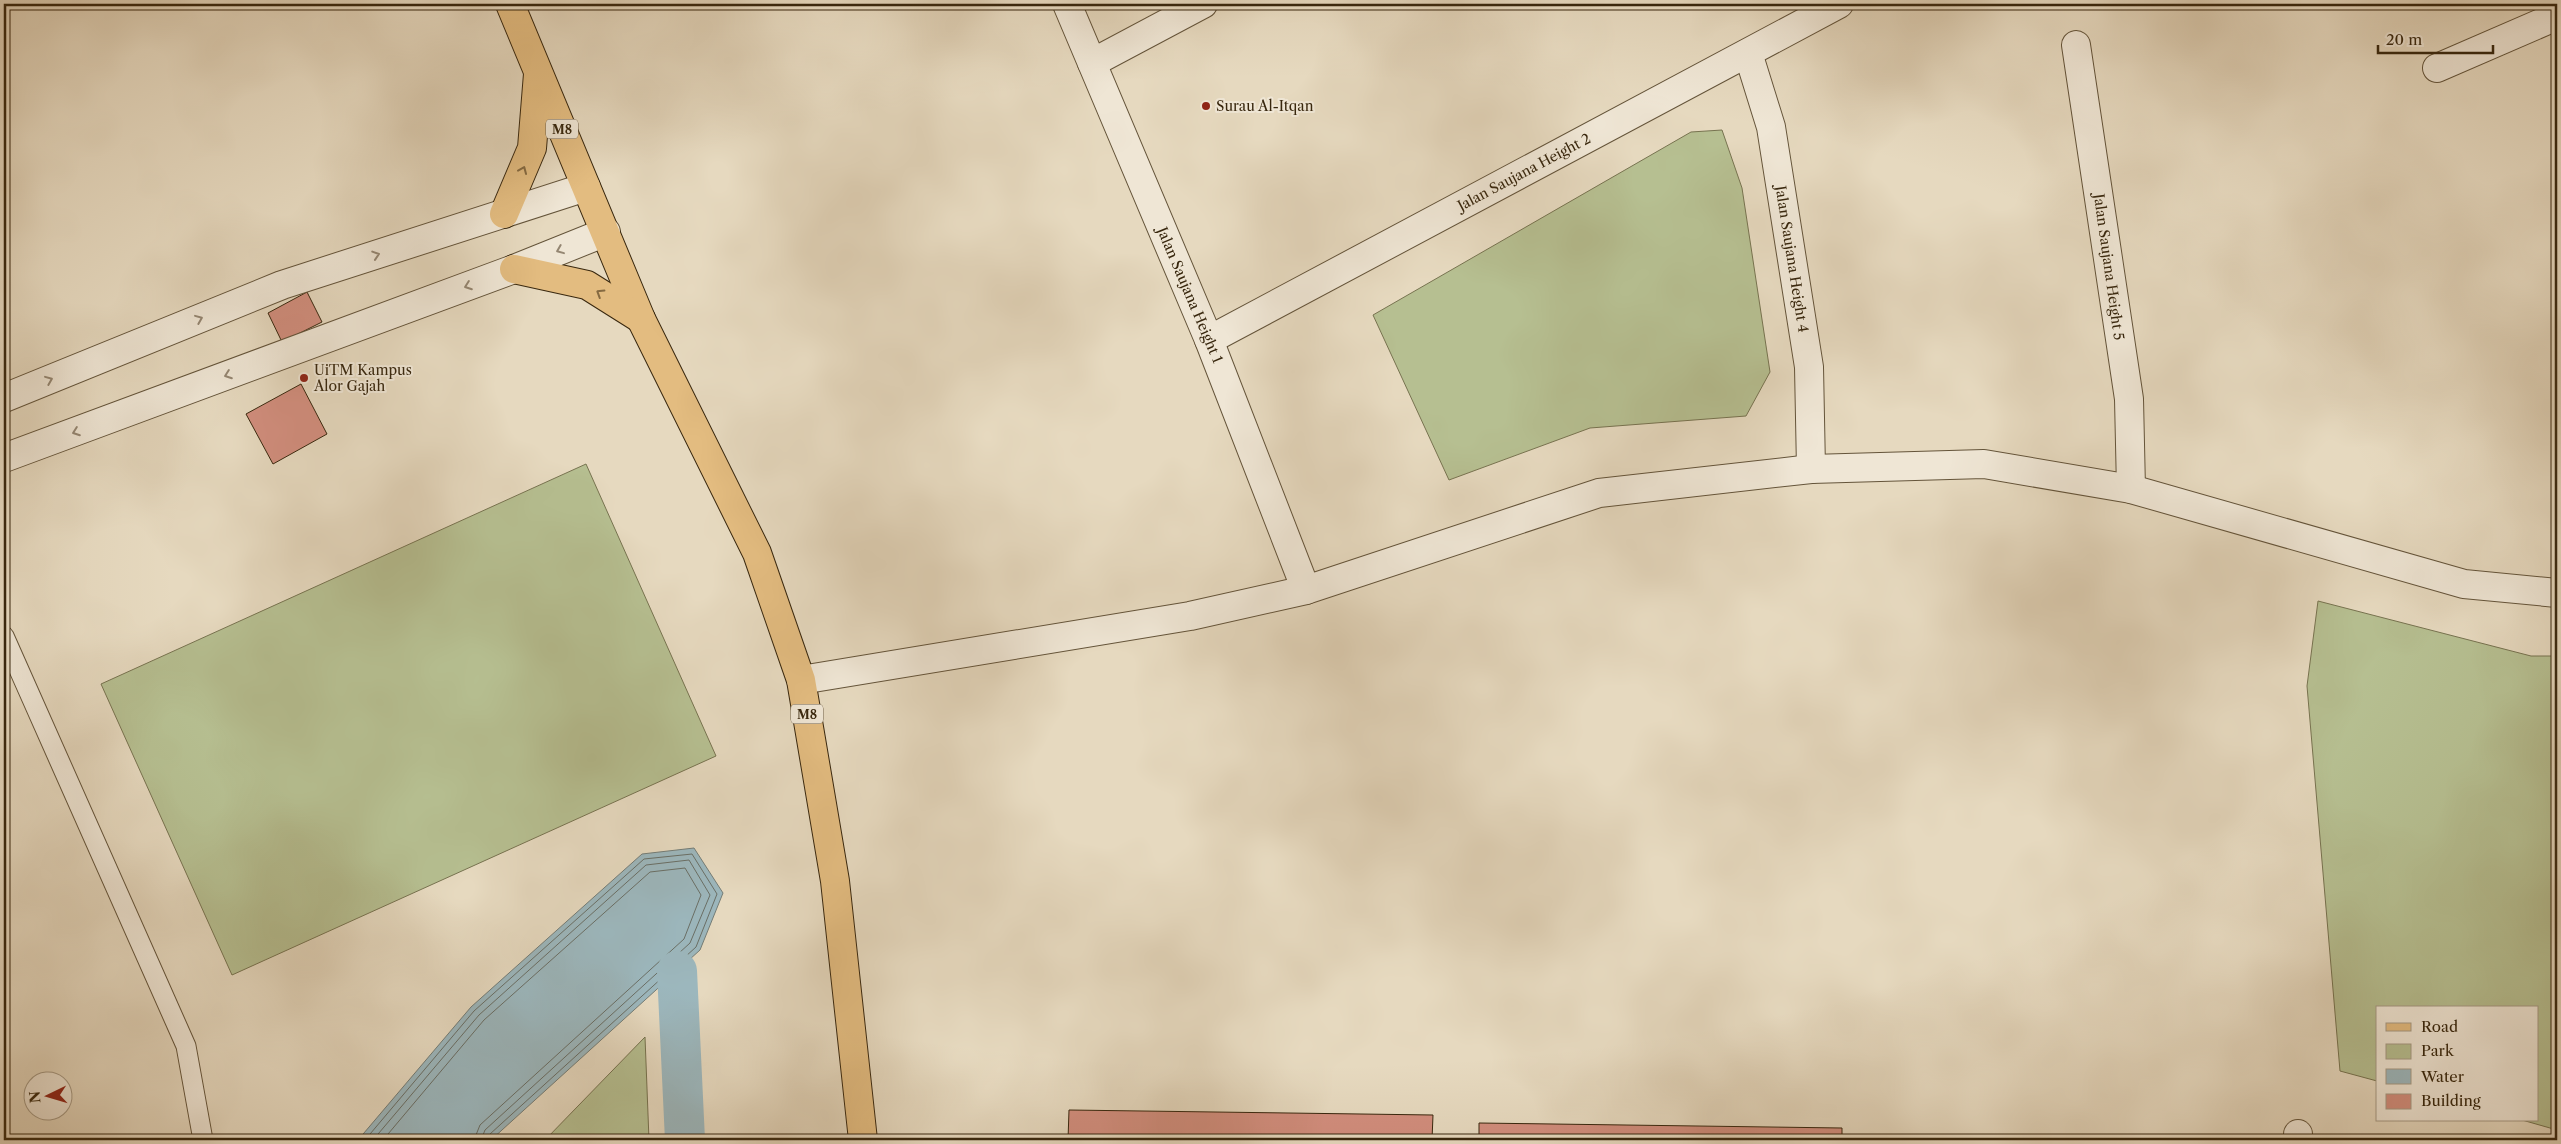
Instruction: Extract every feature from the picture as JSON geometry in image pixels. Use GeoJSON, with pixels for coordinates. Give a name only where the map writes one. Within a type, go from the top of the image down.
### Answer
{"type":"FeatureCollection","features":[{"type":"Feature","properties":{"kind":"main road","name":"M8"},"geometry":{"type":"LineString","coordinates":[[510,4],[641,319],[757,553],[801,680],[834,881],[863,1140]]}},
{"type":"Feature","properties":{"kind":"main road"},"geometry":{"type":"LineString","coordinates":[[504,214],[532,148],[538,70]]}},
{"type":"Feature","properties":{"kind":"main road"},"geometry":{"type":"LineString","coordinates":[[514,269],[587,285],[641,319]]}},
{"type":"Feature","properties":{"kind":"street","name":"Jalan Saujana Height 1"},"geometry":{"type":"LineString","coordinates":[[1067,4],[1209,340],[1306,590]]}},
{"type":"Feature","properties":{"kind":"street"},"geometry":{"type":"LineString","coordinates":[[1092,63],[1203,4]]}},
{"type":"Feature","properties":{"kind":"street","name":"Jalan Saujana Height 2"},"geometry":{"type":"LineString","coordinates":[[1209,340],[1839,4]]}},
{"type":"Feature","properties":{"kind":"street"},"geometry":{"type":"LineString","coordinates":[[2437,68],[2557,16]]}},
{"type":"Feature","properties":{"kind":"street","name":"Jalan Saujana Height 5"},"geometry":{"type":"LineString","coordinates":[[2076,45],[2129,399],[2131,489]]}},
{"type":"Feature","properties":{"kind":"street","name":"Jalan Saujana Height 4"},"geometry":{"type":"LineString","coordinates":[[1748,53],[1771,127],[1809,367],[1811,469]]}},
{"type":"Feature","properties":{"kind":"street"},"geometry":{"type":"LineString","coordinates":[[4,398],[282,285],[586,187]]}},
{"type":"Feature","properties":{"kind":"street"},"geometry":{"type":"LineString","coordinates":[[4,458],[514,269],[606,232]]}},
{"type":"Feature","properties":{"kind":"street"},"geometry":{"type":"LineString","coordinates":[[801,680],[1190,616],[1306,590],[1599,492],[1811,469],[1984,464],[2131,489],[2464,584],[2557,593]]}},
{"type":"Feature","properties":{"kind":"lane"},"geometry":{"type":"LineString","coordinates":[[4,636],[186,1046],[203,1140]]}},
{"type":"Feature","properties":{"kind":"green space"},"geometry":{"type":"Polygon","coordinates":[[[1722,130],[1742,188],[1770,372],[1746,416],[1590,428],[1449,480],[1373,315],[1691,132],[1722,130]]]}},
{"type":"Feature","properties":{"kind":"green space"},"geometry":{"type":"Polygon","coordinates":[[[586,464],[716,756],[232,975],[101,684],[586,464]]]}},
{"type":"Feature","properties":{"kind":"green space"},"geometry":{"type":"Polygon","coordinates":[[[2318,601],[2531,656],[2557,656],[2557,1130],[2529,1122],[2538,1122],[2538,1006],[2376,1006],[2376,1081],[2340,1071],[2307,686],[2318,601]]]}},
{"type":"Feature","properties":{"kind":"green space"},"geometry":{"type":"Polygon","coordinates":[[[645,1037],[649,1140],[545,1140],[645,1037]]]}},
{"type":"Feature","properties":{"kind":"water"},"geometry":{"type":"Polygon","coordinates":[[[694,848],[723,893],[700,950],[491,1140],[358,1140],[471,1007],[642,854],[694,848]]]}},
{"type":"Feature","properties":{"kind":"building"},"geometry":{"type":"Polygon","coordinates":[[[307,292],[322,322],[282,342],[268,313],[307,292]]]}},
{"type":"Feature","properties":{"kind":"building"},"geometry":{"type":"Polygon","coordinates":[[[301,384],[327,434],[273,464],[246,414],[301,384]]]}},
{"type":"Feature","properties":{"kind":"building"},"geometry":{"type":"Polygon","coordinates":[[[1069,1110],[1433,1115],[1432,1140],[1068,1140],[1069,1110]]]}},
{"type":"Feature","properties":{"kind":"building"},"geometry":{"type":"Polygon","coordinates":[[[1479,1123],[1842,1128],[1842,1140],[1479,1140],[1479,1123]]]}},
{"type":"Feature","properties":{"kind":"waterway"},"geometry":{"type":"LineString","coordinates":[[677,971],[685,1140]]}},
{"type":"Feature","properties":{"kind":"place","name":"Surau Al-Itqan"},"geometry":{"type":"Point","coordinates":[1206,106]}},
{"type":"Feature","properties":{"kind":"place","name":"UiTM Kampus Alor Gajah"},"geometry":{"type":"Point","coordinates":[304,378]}}]}
